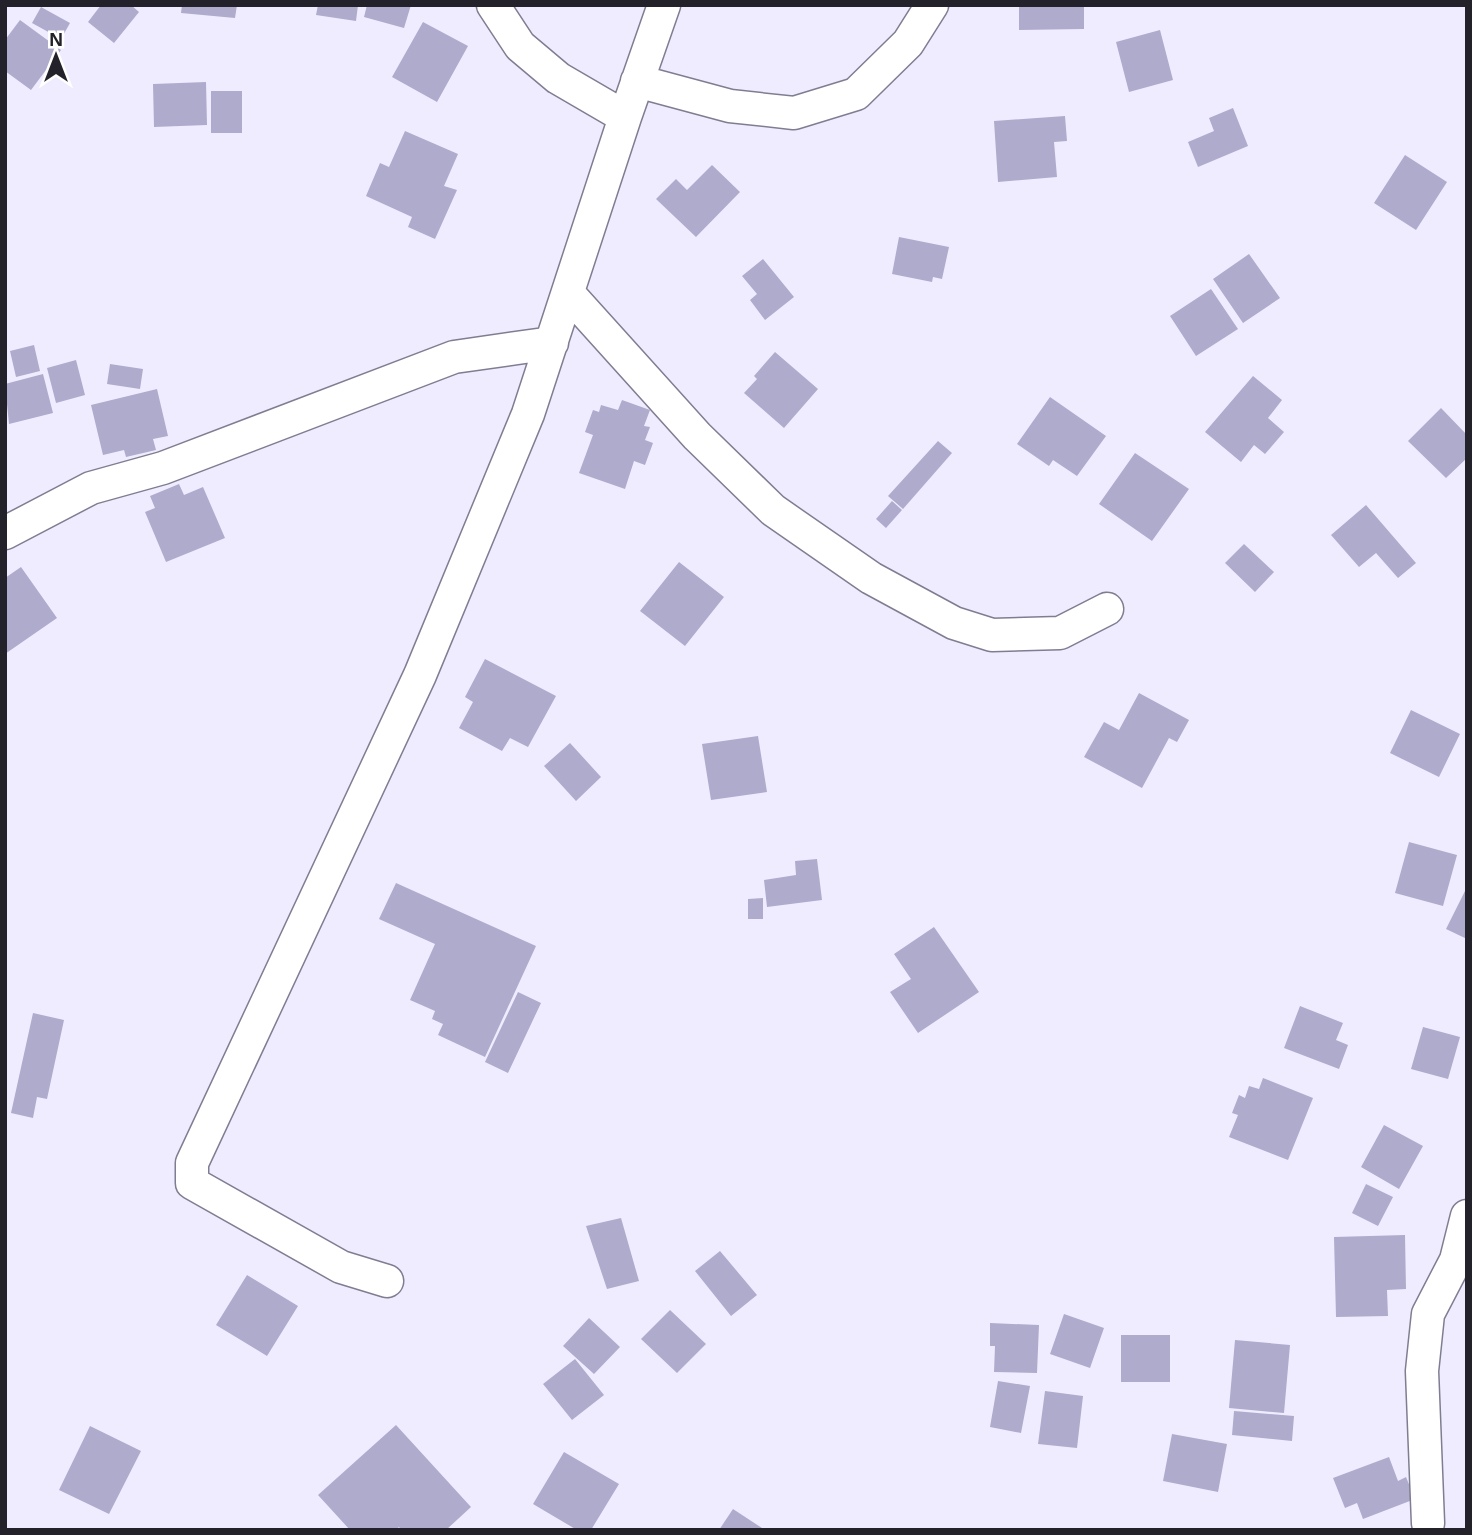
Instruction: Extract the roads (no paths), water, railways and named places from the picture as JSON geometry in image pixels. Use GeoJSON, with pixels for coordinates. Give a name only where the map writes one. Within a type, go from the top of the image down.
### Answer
{"type":"FeatureCollection","features":[{"type":"Feature","properties":{"kind":"street"},"geometry":{"type":"LineString","coordinates":[[493,5],[520,47],[558,78],[625,117]]}},
{"type":"Feature","properties":{"kind":"street"},"geometry":{"type":"LineString","coordinates":[[387,1281],[341,1267],[219,1200],[192,1183],[192,1163],[420,675],[528,414],[664,5]]}},
{"type":"Feature","properties":{"kind":"street"},"geometry":{"type":"LineString","coordinates":[[637,81],[730,106],[794,113],[856,94],[908,43],[932,5]]}},
{"type":"Feature","properties":{"kind":"street"},"geometry":{"type":"LineString","coordinates":[[568,293],[697,436],[773,510],[871,578],[954,623],[992,635],[1060,633],[1107,610]]}},
{"type":"Feature","properties":{"kind":"street"},"geometry":{"type":"LineString","coordinates":[[5,533],[91,488],[163,468],[454,356],[552,343]]}},
{"type":"Feature","properties":{"kind":"street"},"geometry":{"type":"LineString","coordinates":[[1428,1523],[1422,1371],[1428,1314],[1456,1260],[1467,1216]]}}]}
